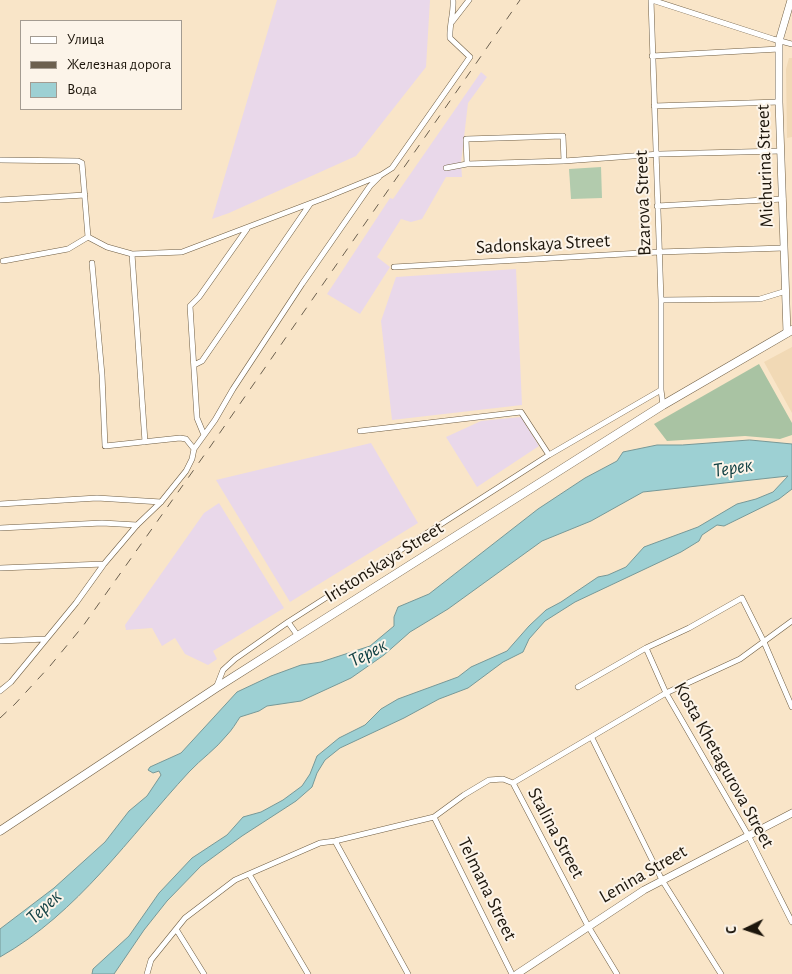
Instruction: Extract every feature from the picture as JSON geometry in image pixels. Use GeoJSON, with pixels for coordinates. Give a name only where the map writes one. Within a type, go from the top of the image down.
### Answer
{"type":"FeatureCollection","features":[{"type":"Feature","properties":{"kind":"main road","name":"Iristonskaya Street"},"geometry":{"type":"LineString","coordinates":[[0,831],[298,636],[663,405],[789,331]]}},
{"type":"Feature","properties":{"kind":"street"},"geometry":{"type":"LineString","coordinates":[[88,236],[108,247],[132,254],[182,252],[310,204],[381,175],[392,168],[470,57],[450,38],[449,27],[453,12],[453,0]]}},
{"type":"Feature","properties":{"kind":"street"},"geometry":{"type":"LineString","coordinates":[[449,27],[469,0]]}},
{"type":"Feature","properties":{"kind":"street"},"geometry":{"type":"LineString","coordinates":[[652,0],[779,45]]}},
{"type":"Feature","properties":{"kind":"street","name":"Bzarova Street"},"geometry":{"type":"LineString","coordinates":[[652,0],[652,56],[661,300],[660,390],[663,405]]}},
{"type":"Feature","properties":{"kind":"street","name":"Michurina Street"},"geometry":{"type":"LineString","coordinates":[[789,331],[784,248],[779,45],[791,0]]}},
{"type":"Feature","properties":{"kind":"street"},"geometry":{"type":"LineString","coordinates":[[652,56],[792,44]]}},
{"type":"Feature","properties":{"kind":"street"},"geometry":{"type":"LineString","coordinates":[[654,106],[779,102]]}},
{"type":"Feature","properties":{"kind":"street"},"geometry":{"type":"LineString","coordinates":[[467,164],[466,139],[520,137],[563,136],[564,161]]}},
{"type":"Feature","properties":{"kind":"street"},"geometry":{"type":"LineString","coordinates":[[446,168],[467,164],[781,151]]}},
{"type":"Feature","properties":{"kind":"street"},"geometry":{"type":"LineString","coordinates":[[0,160],[78,161],[82,164],[88,236]]}},
{"type":"Feature","properties":{"kind":"street"},"geometry":{"type":"LineString","coordinates":[[0,691],[11,682],[76,603],[104,564],[137,525],[161,502],[186,471],[194,449],[302,284],[370,186],[381,175]]}},
{"type":"Feature","properties":{"kind":"street"},"geometry":{"type":"LineString","coordinates":[[0,200],[85,195]]}},
{"type":"Feature","properties":{"kind":"street"},"geometry":{"type":"LineString","coordinates":[[658,206],[783,200]]}},
{"type":"Feature","properties":{"kind":"street"},"geometry":{"type":"LineString","coordinates":[[194,365],[202,361],[310,204]]}},
{"type":"Feature","properties":{"kind":"street"},"geometry":{"type":"LineString","coordinates":[[204,436],[198,418],[190,306],[199,298],[247,229]]}},
{"type":"Feature","properties":{"kind":"street"},"geometry":{"type":"LineString","coordinates":[[4,261],[68,249],[88,236]]}},
{"type":"Feature","properties":{"kind":"street","name":"Sadonskaya Street"},"geometry":{"type":"LineString","coordinates":[[394,267],[659,252],[784,248]]}},
{"type":"Feature","properties":{"kind":"street"},"geometry":{"type":"LineString","coordinates":[[132,254],[145,442]]}},
{"type":"Feature","properties":{"kind":"street"},"geometry":{"type":"LineString","coordinates":[[92,263],[102,375],[105,446],[180,438],[186,439],[194,449]]}},
{"type":"Feature","properties":{"kind":"street"},"geometry":{"type":"LineString","coordinates":[[661,300],[760,299],[786,290]]}},
{"type":"Feature","properties":{"kind":"street"},"geometry":{"type":"LineString","coordinates":[[216,688],[224,670],[235,659],[288,622],[549,455],[660,390]]}},
{"type":"Feature","properties":{"kind":"street"},"geometry":{"type":"LineString","coordinates":[[360,431],[521,412],[549,455]]}},
{"type":"Feature","properties":{"kind":"street"},"geometry":{"type":"LineString","coordinates":[[0,504],[97,498],[161,502]]}},
{"type":"Feature","properties":{"kind":"street"},"geometry":{"type":"LineString","coordinates":[[0,528],[102,523],[137,525]]}},
{"type":"Feature","properties":{"kind":"street"},"geometry":{"type":"LineString","coordinates":[[0,568],[104,564]]}},
{"type":"Feature","properties":{"kind":"street"},"geometry":{"type":"LineString","coordinates":[[578,687],[646,648],[689,628],[742,598],[764,642],[792,707]]}},
{"type":"Feature","properties":{"kind":"street"},"geometry":{"type":"LineString","coordinates":[[288,622],[298,636]]}},
{"type":"Feature","properties":{"kind":"street"},"geometry":{"type":"LineString","coordinates":[[147,974],[151,960],[185,918],[236,880],[320,843],[434,817],[488,780],[503,779],[513,783],[666,693],[734,662],[792,622]]}},
{"type":"Feature","properties":{"kind":"street"},"geometry":{"type":"LineString","coordinates":[[0,641],[46,639]]}},
{"type":"Feature","properties":{"kind":"street","name":"Kosta Khetagurova Street"},"geometry":{"type":"LineString","coordinates":[[646,648],[666,693],[748,835],[792,922]]}},
{"type":"Feature","properties":{"kind":"street"},"geometry":{"type":"LineString","coordinates":[[0,683],[11,682]]}},
{"type":"Feature","properties":{"kind":"street"},"geometry":{"type":"LineString","coordinates":[[592,738],[662,880],[721,974]]}},
{"type":"Feature","properties":{"kind":"street","name":"Stalina Street"},"geometry":{"type":"LineString","coordinates":[[513,783],[588,926],[617,974]]}},
{"type":"Feature","properties":{"kind":"street","name":"Lenina Street"},"geometry":{"type":"LineString","coordinates":[[517,974],[644,890],[792,813]]}},
{"type":"Feature","properties":{"kind":"street","name":"Telmana Street"},"geometry":{"type":"LineString","coordinates":[[434,817],[512,974]]}},
{"type":"Feature","properties":{"kind":"street"},"geometry":{"type":"LineString","coordinates":[[335,841],[408,974]]}},
{"type":"Feature","properties":{"kind":"street"},"geometry":{"type":"LineString","coordinates":[[249,874],[308,974]]}},
{"type":"Feature","properties":{"kind":"street"},"geometry":{"type":"LineString","coordinates":[[176,929],[204,974]]}},
{"type":"Feature","properties":{"kind":"shaded area"},"geometry":{"type":"Polygon","coordinates":[[[277,0],[430,0],[426,67],[356,156],[212,219],[277,0]]]}},
{"type":"Feature","properties":{"kind":"shaded area"},"geometry":{"type":"Polygon","coordinates":[[[789,58],[792,58],[792,137],[787,138],[786,69],[789,58]]]}},
{"type":"Feature","properties":{"kind":"shaded area"},"geometry":{"type":"Polygon","coordinates":[[[481,72],[487,77],[468,103],[461,163],[462,177],[446,177],[422,219],[411,222],[401,219],[377,257],[390,267],[360,314],[327,294],[390,198],[393,199],[481,72]]]}},
{"type":"Feature","properties":{"kind":"shaded area"},"geometry":{"type":"Polygon","coordinates":[[[516,269],[522,405],[392,420],[381,321],[396,277],[516,269]]]}},
{"type":"Feature","properties":{"kind":"shaded area"},"geometry":{"type":"Polygon","coordinates":[[[792,347],[792,413],[764,362],[792,347]]]}},
{"type":"Feature","properties":{"kind":"shaded area"},"geometry":{"type":"Polygon","coordinates":[[[521,417],[539,446],[477,487],[446,437],[481,421],[521,417]]]}},
{"type":"Feature","properties":{"kind":"shaded area"},"geometry":{"type":"Polygon","coordinates":[[[371,443],[418,523],[290,602],[216,480],[371,443]]]}},
{"type":"Feature","properties":{"kind":"shaded area"},"geometry":{"type":"Polygon","coordinates":[[[219,503],[284,608],[213,651],[217,659],[208,665],[185,654],[175,638],[162,646],[152,628],[126,630],[125,625],[204,513],[219,503]]]}},
{"type":"Feature","properties":{"kind":"green space"},"geometry":{"type":"Polygon","coordinates":[[[601,167],[602,198],[571,199],[569,169],[601,167]]]}},
{"type":"Feature","properties":{"kind":"green space"},"geometry":{"type":"Polygon","coordinates":[[[759,364],[792,423],[792,435],[780,439],[745,436],[667,441],[654,424],[759,364]]]}},
{"type":"Feature","properties":{"kind":"water","name":"Терек"},"geometry":{"type":"Polygon","coordinates":[[[750,440],[792,444],[792,489],[779,499],[724,526],[717,525],[702,535],[699,541],[681,552],[575,602],[545,621],[529,639],[523,652],[503,662],[468,688],[439,699],[404,718],[340,748],[325,760],[317,773],[312,787],[296,801],[242,836],[201,866],[167,901],[144,930],[114,974],[92,974],[93,969],[129,936],[159,893],[192,858],[227,835],[243,817],[261,812],[283,800],[302,786],[310,774],[317,756],[339,738],[365,725],[381,709],[398,699],[458,677],[471,667],[507,651],[546,610],[598,577],[626,567],[644,547],[698,527],[737,504],[773,492],[788,476],[643,492],[591,521],[542,541],[448,609],[410,632],[384,655],[351,678],[301,701],[267,706],[259,711],[240,717],[223,740],[189,772],[78,896],[54,919],[0,957],[0,929],[54,888],[105,842],[129,811],[147,796],[161,775],[159,771],[153,773],[148,770],[150,767],[181,753],[237,692],[271,676],[301,665],[321,662],[370,646],[394,626],[394,617],[398,607],[429,594],[538,509],[585,478],[617,461],[623,452],[657,445],[750,440]]]}},
{"type":"Feature","properties":{"kind":"railway"},"geometry":{"type":"LineString","coordinates":[[0,718],[50,666],[83,626],[210,447],[520,0]]}}]}
